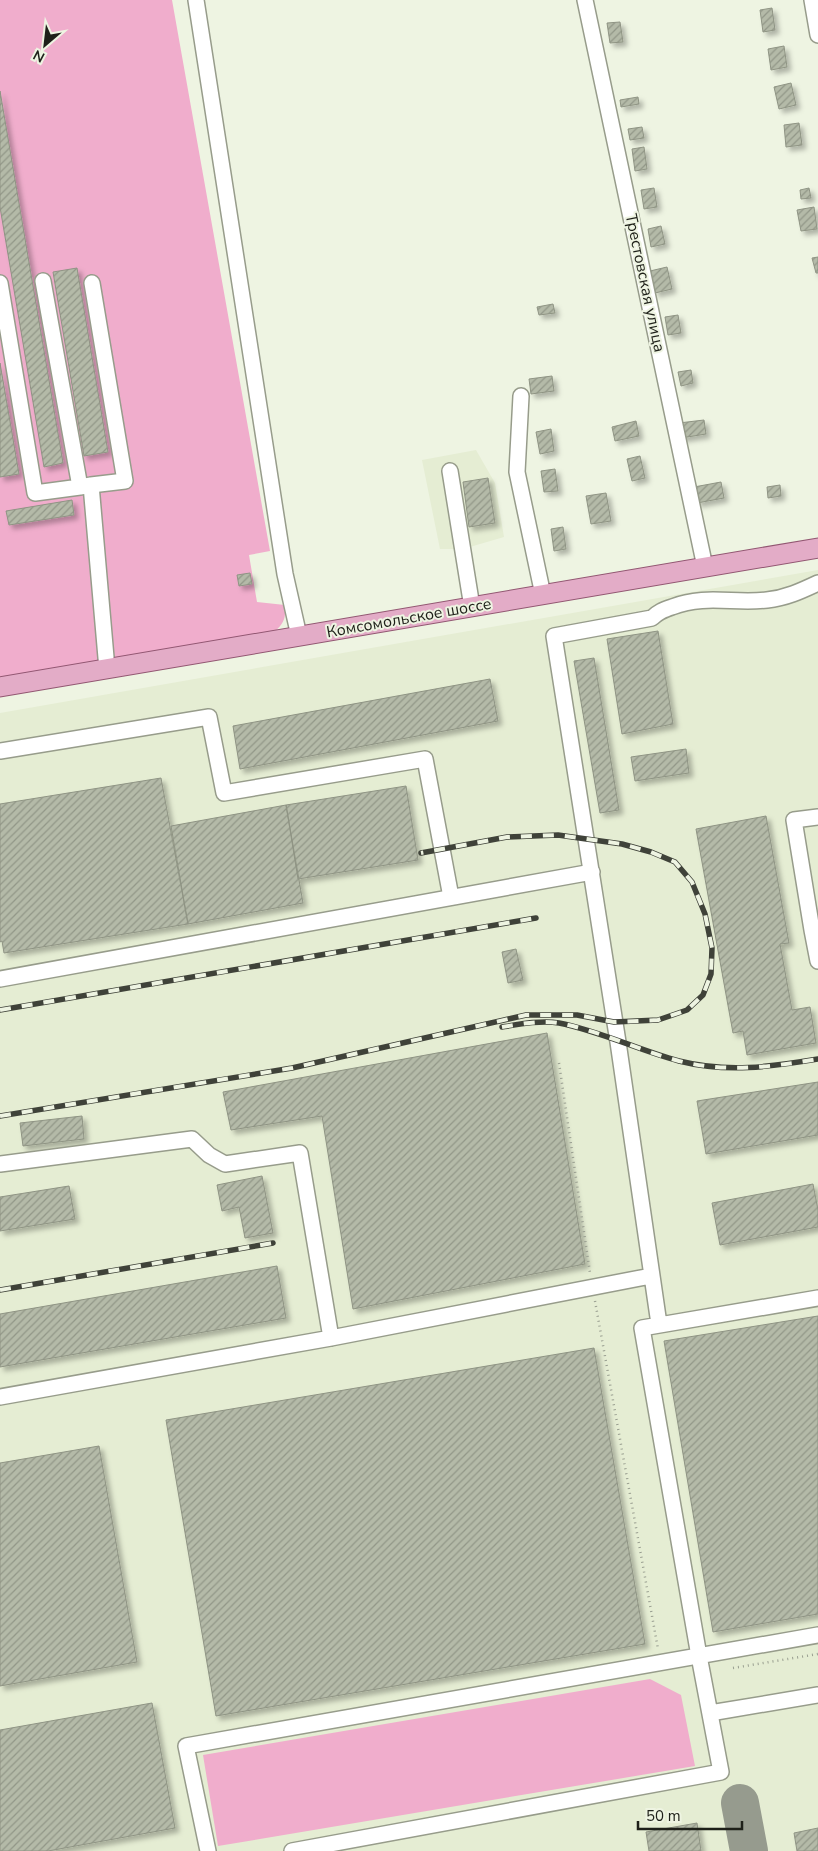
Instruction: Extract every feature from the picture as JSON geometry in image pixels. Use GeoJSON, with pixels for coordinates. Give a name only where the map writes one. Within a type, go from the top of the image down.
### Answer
{"type":"FeatureCollection","features":[{"type":"Feature","properties":{"kind":"main road","name":"Комсомольское шоссе"},"geometry":{"type":"LineString","coordinates":[[0,687],[818,548]]}},
{"type":"Feature","properties":{"kind":"street"},"geometry":{"type":"LineString","coordinates":[[196,0],[286,574],[299,636]]}},
{"type":"Feature","properties":{"kind":"street","name":"Трестовская улица"},"geometry":{"type":"LineString","coordinates":[[585,0],[705,567]]}},
{"type":"Feature","properties":{"kind":"street"},"geometry":{"type":"LineString","coordinates":[[812,0],[818,35]]}},
{"type":"Feature","properties":{"kind":"street"},"geometry":{"type":"LineString","coordinates":[[43,281],[85,486],[107,669]]}},
{"type":"Feature","properties":{"kind":"street"},"geometry":{"type":"LineString","coordinates":[[0,283],[35,494],[125,481],[92,283]]}},
{"type":"Feature","properties":{"kind":"street"},"geometry":{"type":"LineString","coordinates":[[520,396],[517,472],[543,595]]}},
{"type":"Feature","properties":{"kind":"street"},"geometry":{"type":"LineString","coordinates":[[450,471],[472,607]]}},
{"type":"Feature","properties":{"kind":"street"},"geometry":{"type":"LineString","coordinates":[[659,1324],[618,1042],[554,636],[652,618],[658,612],[687,602],[706,599],[758,601],[775,599],[797,593],[818,583]]}},
{"type":"Feature","properties":{"kind":"street"},"geometry":{"type":"LineString","coordinates":[[0,751],[209,717],[224,793],[425,759],[451,898]]}},
{"type":"Feature","properties":{"kind":"street"},"geometry":{"type":"LineString","coordinates":[[818,816],[794,820],[815,930],[818,961]]}},
{"type":"Feature","properties":{"kind":"street"},"geometry":{"type":"LineString","coordinates":[[0,979],[592,872]]}},
{"type":"Feature","properties":{"kind":"street"},"geometry":{"type":"LineString","coordinates":[[0,1164],[192,1139],[209,1154],[225,1164],[300,1153],[332,1338]]}},
{"type":"Feature","properties":{"kind":"street"},"geometry":{"type":"LineString","coordinates":[[0,1397],[332,1338],[651,1276]]}},
{"type":"Feature","properties":{"kind":"street"},"geometry":{"type":"LineString","coordinates":[[292,1851],[721,1772],[642,1328],[818,1298]]}},
{"type":"Feature","properties":{"kind":"street"},"geometry":{"type":"LineString","coordinates":[[208,1851],[186,1746],[818,1635]]}},
{"type":"Feature","properties":{"kind":"street"},"geometry":{"type":"LineString","coordinates":[[710,1713],[818,1695]]}},
{"type":"Feature","properties":{"kind":"path"},"geometry":{"type":"LineString","coordinates":[[558,1063],[593,1288],[661,1662]]}},
{"type":"Feature","properties":{"kind":"path"},"geometry":{"type":"LineString","coordinates":[[733,1668],[818,1654]]}},
{"type":"Feature","properties":{"kind":"shaded area"},"geometry":{"type":"Polygon","coordinates":[[[0,0],[172,0],[270,551],[249,555],[257,602],[285,605],[284,620],[274,632],[0,678],[0,0]]]}},
{"type":"Feature","properties":{"kind":"shaded area"},"geometry":{"type":"Polygon","coordinates":[[[476,450],[495,483],[504,537],[463,549],[440,549],[422,460],[476,450]]]}},
{"type":"Feature","properties":{"kind":"shaded area"},"geometry":{"type":"Polygon","coordinates":[[[818,570],[818,1851],[0,1851],[0,713],[818,570]]]}},
{"type":"Feature","properties":{"kind":"shaded area"},"geometry":{"type":"Polygon","coordinates":[[[650,1679],[681,1695],[695,1766],[218,1846],[203,1755],[650,1679]]]}},
{"type":"Feature","properties":{"kind":"building"},"geometry":{"type":"Polygon","coordinates":[[[772,8],[775,30],[763,32],[760,10],[772,8]]]}},
{"type":"Feature","properties":{"kind":"building"},"geometry":{"type":"Polygon","coordinates":[[[620,22],[623,42],[610,43],[607,23],[620,22]]]}},
{"type":"Feature","properties":{"kind":"building"},"geometry":{"type":"Polygon","coordinates":[[[784,46],[787,67],[771,70],[768,49],[784,46]]]}},
{"type":"Feature","properties":{"kind":"building"},"geometry":{"type":"Polygon","coordinates":[[[791,83],[796,105],[779,109],[774,87],[791,83]]]}},
{"type":"Feature","properties":{"kind":"building"},"geometry":{"type":"Polygon","coordinates":[[[0,91],[63,463],[44,467],[0,207],[0,91]]]}},
{"type":"Feature","properties":{"kind":"building"},"geometry":{"type":"Polygon","coordinates":[[[638,97],[639,104],[621,107],[620,100],[638,97]]]}},
{"type":"Feature","properties":{"kind":"building"},"geometry":{"type":"Polygon","coordinates":[[[799,123],[802,145],[786,147],[784,125],[799,123]]]}},
{"type":"Feature","properties":{"kind":"building"},"geometry":{"type":"Polygon","coordinates":[[[642,127],[644,138],[630,140],[628,129],[642,127]]]}},
{"type":"Feature","properties":{"kind":"building"},"geometry":{"type":"Polygon","coordinates":[[[644,147],[647,169],[635,171],[632,149],[644,147]]]}},
{"type":"Feature","properties":{"kind":"building"},"geometry":{"type":"Polygon","coordinates":[[[654,188],[657,207],[644,209],[641,190],[654,188]]]}},
{"type":"Feature","properties":{"kind":"building"},"geometry":{"type":"Polygon","coordinates":[[[809,188],[811,198],[801,199],[800,190],[809,188]]]}},
{"type":"Feature","properties":{"kind":"building"},"geometry":{"type":"Polygon","coordinates":[[[814,207],[817,229],[801,231],[797,210],[814,207]]]}},
{"type":"Feature","properties":{"kind":"building"},"geometry":{"type":"Polygon","coordinates":[[[661,226],[665,244],[651,247],[648,229],[661,226]]]}},
{"type":"Feature","properties":{"kind":"building"},"geometry":{"type":"Polygon","coordinates":[[[818,257],[818,273],[816,273],[812,258],[818,257]]]}},
{"type":"Feature","properties":{"kind":"building"},"geometry":{"type":"Polygon","coordinates":[[[667,267],[672,289],[655,293],[650,271],[667,267]]]}},
{"type":"Feature","properties":{"kind":"building"},"geometry":{"type":"Polygon","coordinates":[[[77,268],[108,452],[84,456],[53,272],[77,268]]]}},
{"type":"Feature","properties":{"kind":"building"},"geometry":{"type":"Polygon","coordinates":[[[553,304],[555,313],[539,315],[537,307],[553,304]]]}},
{"type":"Feature","properties":{"kind":"building"},"geometry":{"type":"Polygon","coordinates":[[[678,315],[681,333],[668,335],[665,317],[678,315]]]}},
{"type":"Feature","properties":{"kind":"building"},"geometry":{"type":"Polygon","coordinates":[[[0,363],[19,474],[0,477],[0,363]]]}},
{"type":"Feature","properties":{"kind":"building"},"geometry":{"type":"Polygon","coordinates":[[[691,370],[693,383],[681,386],[678,372],[691,370]]]}},
{"type":"Feature","properties":{"kind":"building"},"geometry":{"type":"Polygon","coordinates":[[[552,376],[554,391],[531,394],[529,379],[552,376]]]}},
{"type":"Feature","properties":{"kind":"building"},"geometry":{"type":"Polygon","coordinates":[[[704,420],[706,434],[681,438],[679,423],[704,420]]]}},
{"type":"Feature","properties":{"kind":"building"},"geometry":{"type":"Polygon","coordinates":[[[636,421],[639,436],[615,441],[612,427],[636,421]]]}},
{"type":"Feature","properties":{"kind":"building"},"geometry":{"type":"Polygon","coordinates":[[[551,429],[554,451],[540,454],[536,432],[551,429]]]}},
{"type":"Feature","properties":{"kind":"building"},"geometry":{"type":"Polygon","coordinates":[[[640,456],[645,478],[632,481],[627,459],[640,456]]]}},
{"type":"Feature","properties":{"kind":"building"},"geometry":{"type":"Polygon","coordinates":[[[555,469],[558,491],[544,492],[541,471],[555,469]]]}},
{"type":"Feature","properties":{"kind":"building"},"geometry":{"type":"Polygon","coordinates":[[[488,478],[495,523],[469,527],[463,482],[488,478]]]}},
{"type":"Feature","properties":{"kind":"building"},"geometry":{"type":"Polygon","coordinates":[[[721,482],[724,498],[697,503],[694,487],[721,482]]]}},
{"type":"Feature","properties":{"kind":"building"},"geometry":{"type":"Polygon","coordinates":[[[780,485],[781,496],[768,498],[767,487],[780,485]]]}},
{"type":"Feature","properties":{"kind":"building"},"geometry":{"type":"Polygon","coordinates":[[[606,493],[611,521],[591,524],[586,496],[606,493]]]}},
{"type":"Feature","properties":{"kind":"building"},"geometry":{"type":"Polygon","coordinates":[[[72,500],[74,515],[9,525],[6,511],[72,500]]]}},
{"type":"Feature","properties":{"kind":"building"},"geometry":{"type":"Polygon","coordinates":[[[563,527],[566,549],[554,551],[551,529],[563,527]]]}},
{"type":"Feature","properties":{"kind":"building"},"geometry":{"type":"Polygon","coordinates":[[[250,573],[252,584],[239,586],[237,575],[250,573]]]}},
{"type":"Feature","properties":{"kind":"building"},"geometry":{"type":"Polygon","coordinates":[[[658,631],[673,724],[622,734],[607,639],[658,631]]]}},
{"type":"Feature","properties":{"kind":"building"},"geometry":{"type":"Polygon","coordinates":[[[594,658],[619,810],[600,813],[574,661],[594,658]]]}},
{"type":"Feature","properties":{"kind":"building"},"geometry":{"type":"Polygon","coordinates":[[[490,679],[498,721],[240,769],[233,726],[490,679]]]}},
{"type":"Feature","properties":{"kind":"building"},"geometry":{"type":"Polygon","coordinates":[[[686,749],[689,773],[635,781],[631,757],[686,749]]]}},
{"type":"Feature","properties":{"kind":"building"},"geometry":{"type":"Polygon","coordinates":[[[161,778],[188,924],[4,953],[2,941],[0,942],[0,804],[161,778]]]}},
{"type":"Feature","properties":{"kind":"building"},"geometry":{"type":"Polygon","coordinates":[[[406,786],[418,860],[298,879],[286,805],[406,786]]]}},
{"type":"Feature","properties":{"kind":"building"},"geometry":{"type":"Polygon","coordinates":[[[286,805],[303,903],[188,924],[171,826],[286,805]]]}},
{"type":"Feature","properties":{"kind":"building"},"geometry":{"type":"Polygon","coordinates":[[[766,816],[789,943],[780,944],[792,1010],[810,1007],[816,1043],[747,1055],[743,1031],[733,1033],[696,829],[766,816]]]}},
{"type":"Feature","properties":{"kind":"building"},"geometry":{"type":"Polygon","coordinates":[[[516,949],[523,980],[508,983],[502,952],[516,949]]]}},
{"type":"Feature","properties":{"kind":"building"},"geometry":{"type":"Polygon","coordinates":[[[547,1033],[585,1264],[353,1309],[322,1116],[231,1130],[223,1092],[547,1033]]]}},
{"type":"Feature","properties":{"kind":"building"},"geometry":{"type":"Polygon","coordinates":[[[818,1082],[818,1135],[706,1154],[697,1101],[818,1082]]]}},
{"type":"Feature","properties":{"kind":"building"},"geometry":{"type":"Polygon","coordinates":[[[82,1116],[84,1139],[23,1146],[20,1123],[82,1116]]]}},
{"type":"Feature","properties":{"kind":"building"},"geometry":{"type":"Polygon","coordinates":[[[262,1176],[273,1233],[245,1238],[239,1207],[222,1211],[217,1185],[262,1176]]]}},
{"type":"Feature","properties":{"kind":"building"},"geometry":{"type":"Polygon","coordinates":[[[813,1184],[818,1210],[818,1227],[720,1245],[712,1203],[813,1184]]]}},
{"type":"Feature","properties":{"kind":"building"},"geometry":{"type":"Polygon","coordinates":[[[69,1186],[75,1219],[0,1231],[0,1197],[69,1186]]]}},
{"type":"Feature","properties":{"kind":"building"},"geometry":{"type":"Polygon","coordinates":[[[277,1266],[286,1318],[0,1367],[0,1314],[277,1266]]]}},
{"type":"Feature","properties":{"kind":"building"},"geometry":{"type":"Polygon","coordinates":[[[818,1316],[818,1614],[713,1632],[664,1341],[818,1316]]]}},
{"type":"Feature","properties":{"kind":"building"},"geometry":{"type":"Polygon","coordinates":[[[594,1348],[645,1644],[216,1716],[166,1420],[594,1348]]]}},
{"type":"Feature","properties":{"kind":"building"},"geometry":{"type":"Polygon","coordinates":[[[99,1446],[137,1662],[0,1686],[0,1463],[99,1446]]]}},
{"type":"Feature","properties":{"kind":"building"},"geometry":{"type":"Polygon","coordinates":[[[152,1703],[175,1828],[48,1851],[0,1851],[0,1730],[152,1703]]]}},
{"type":"Feature","properties":{"kind":"building"},"geometry":{"type":"Polygon","coordinates":[[[697,1823],[701,1851],[649,1851],[646,1832],[697,1823]]]}},
{"type":"Feature","properties":{"kind":"building"},"geometry":{"type":"Polygon","coordinates":[[[818,1828],[818,1851],[797,1851],[794,1833],[818,1828]]]}},
{"type":"Feature","properties":{"kind":"taxiway"},"geometry":{"type":"LineString","coordinates":[[740,1803],[749,1851]]}},
{"type":"Feature","properties":{"kind":"railway"},"geometry":{"type":"LineString","coordinates":[[0,1116],[292,1068],[526,1015],[577,1015],[614,1022],[658,1020],[687,1010],[703,995],[711,974],[712,948],[705,914],[692,882],[675,862],[651,852],[622,844],[558,835],[507,837],[421,853]]}},
{"type":"Feature","properties":{"kind":"railway"},"geometry":{"type":"LineString","coordinates":[[0,1010],[536,918]]}},
{"type":"Feature","properties":{"kind":"railway"},"geometry":{"type":"LineString","coordinates":[[502,1027],[538,1022],[559,1023],[574,1026],[679,1061],[714,1067],[748,1068],[818,1059]]}},
{"type":"Feature","properties":{"kind":"railway"},"geometry":{"type":"LineString","coordinates":[[0,1290],[273,1243]]}}]}
